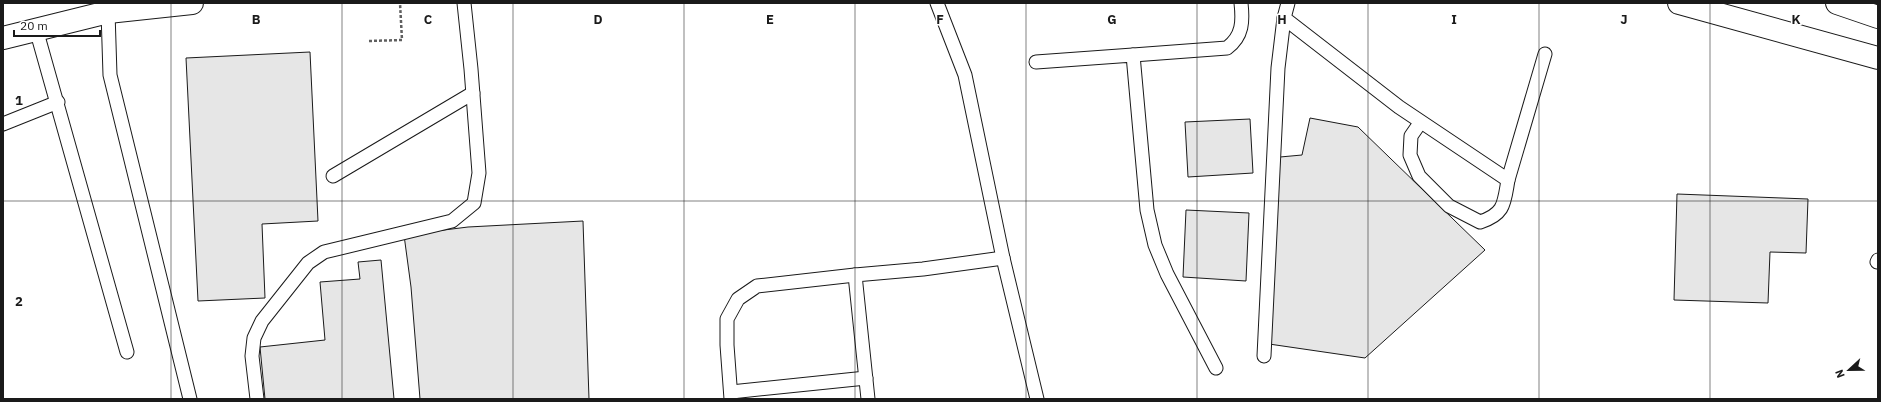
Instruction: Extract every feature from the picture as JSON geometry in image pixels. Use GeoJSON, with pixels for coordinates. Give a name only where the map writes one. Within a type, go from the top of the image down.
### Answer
{"type":"FeatureCollection","features":[{"type":"Feature","properties":{"kind":"highway"},"geometry":{"type":"LineString","coordinates":[[3,38],[108,12],[192,3]]}},
{"type":"Feature","properties":{"kind":"highway"},"geometry":{"type":"LineString","coordinates":[[1679,3],[1878,58]]}},
{"type":"Feature","properties":{"kind":"highway"},"geometry":{"type":"LineString","coordinates":[[1837,3],[1878,16]]}},
{"type":"Feature","properties":{"kind":"lane"},"geometry":{"type":"LineString","coordinates":[[257,399],[252,356],[254,338],[262,321],[308,263],[324,252],[452,221],[474,203],[480,173],[464,3]]}},
{"type":"Feature","properties":{"kind":"lane"},"geometry":{"type":"LineString","coordinates":[[937,3],[965,75],[1003,258],[1037,399]]}},
{"type":"Feature","properties":{"kind":"lane"},"geometry":{"type":"LineString","coordinates":[[1036,62],[1227,48],[1235,42],[1241,33],[1241,3]]}},
{"type":"Feature","properties":{"kind":"lane"},"geometry":{"type":"LineString","coordinates":[[1264,356],[1278,68],[1284,18],[1288,3]]}},
{"type":"Feature","properties":{"kind":"lane"},"geometry":{"type":"LineString","coordinates":[[108,12],[110,75],[190,399]]}},
{"type":"Feature","properties":{"kind":"lane"},"geometry":{"type":"LineString","coordinates":[[1284,18],[1420,122],[1508,180]]}},
{"type":"Feature","properties":{"kind":"lane"},"geometry":{"type":"LineString","coordinates":[[36,29],[58,102],[127,352]]}},
{"type":"Feature","properties":{"kind":"lane"},"geometry":{"type":"LineString","coordinates":[[1420,122],[1411,136],[1410,156],[1419,176],[1449,206],[1480,222],[1493,218],[1503,205],[1508,180],[1545,54]]}},
{"type":"Feature","properties":{"kind":"lane"},"geometry":{"type":"LineString","coordinates":[[1133,55],[1147,210],[1154,245],[1167,274],[1216,368]]}},
{"type":"Feature","properties":{"kind":"lane"},"geometry":{"type":"LineString","coordinates":[[334,176],[473,92]]}},
{"type":"Feature","properties":{"kind":"lane"},"geometry":{"type":"LineString","coordinates":[[3,124],[58,102]]}},
{"type":"Feature","properties":{"kind":"lane"},"geometry":{"type":"LineString","coordinates":[[866,378],[731,395],[726,345],[727,318],[738,299],[757,286],[923,269],[1003,258]]}},
{"type":"Feature","properties":{"kind":"lane"},"geometry":{"type":"LineString","coordinates":[[855,275],[868,399]]}},
{"type":"Feature","properties":{"kind":"path"},"geometry":{"type":"LineString","coordinates":[[369,41],[402,40],[400,3]]}},
{"type":"Feature","properties":{"kind":"building"},"geometry":{"type":"Polygon","coordinates":[[[310,52],[318,221],[262,224],[265,298],[198,301],[186,58],[310,52]]]}},
{"type":"Feature","properties":{"kind":"building"},"geometry":{"type":"Polygon","coordinates":[[[1310,118],[1358,127],[1485,250],[1365,358],[1269,344],[1280,157],[1302,155],[1310,118]]]}},
{"type":"Feature","properties":{"kind":"building"},"geometry":{"type":"Polygon","coordinates":[[[1250,119],[1253,173],[1188,177],[1185,122],[1250,119]]]}},
{"type":"Feature","properties":{"kind":"building"},"geometry":{"type":"Polygon","coordinates":[[[1677,194],[1808,199],[1806,253],[1770,252],[1768,303],[1674,300],[1677,194]]]}},
{"type":"Feature","properties":{"kind":"building"},"geometry":{"type":"Polygon","coordinates":[[[1186,210],[1249,213],[1246,281],[1183,277],[1186,210]]]}},
{"type":"Feature","properties":{"kind":"building"},"geometry":{"type":"Polygon","coordinates":[[[583,221],[589,399],[420,399],[411,287],[404,235],[468,227],[583,221]]]}},
{"type":"Feature","properties":{"kind":"building"},"geometry":{"type":"Polygon","coordinates":[[[381,260],[394,399],[265,399],[260,347],[325,340],[320,282],[360,279],[358,262],[381,260]]]}}]}
